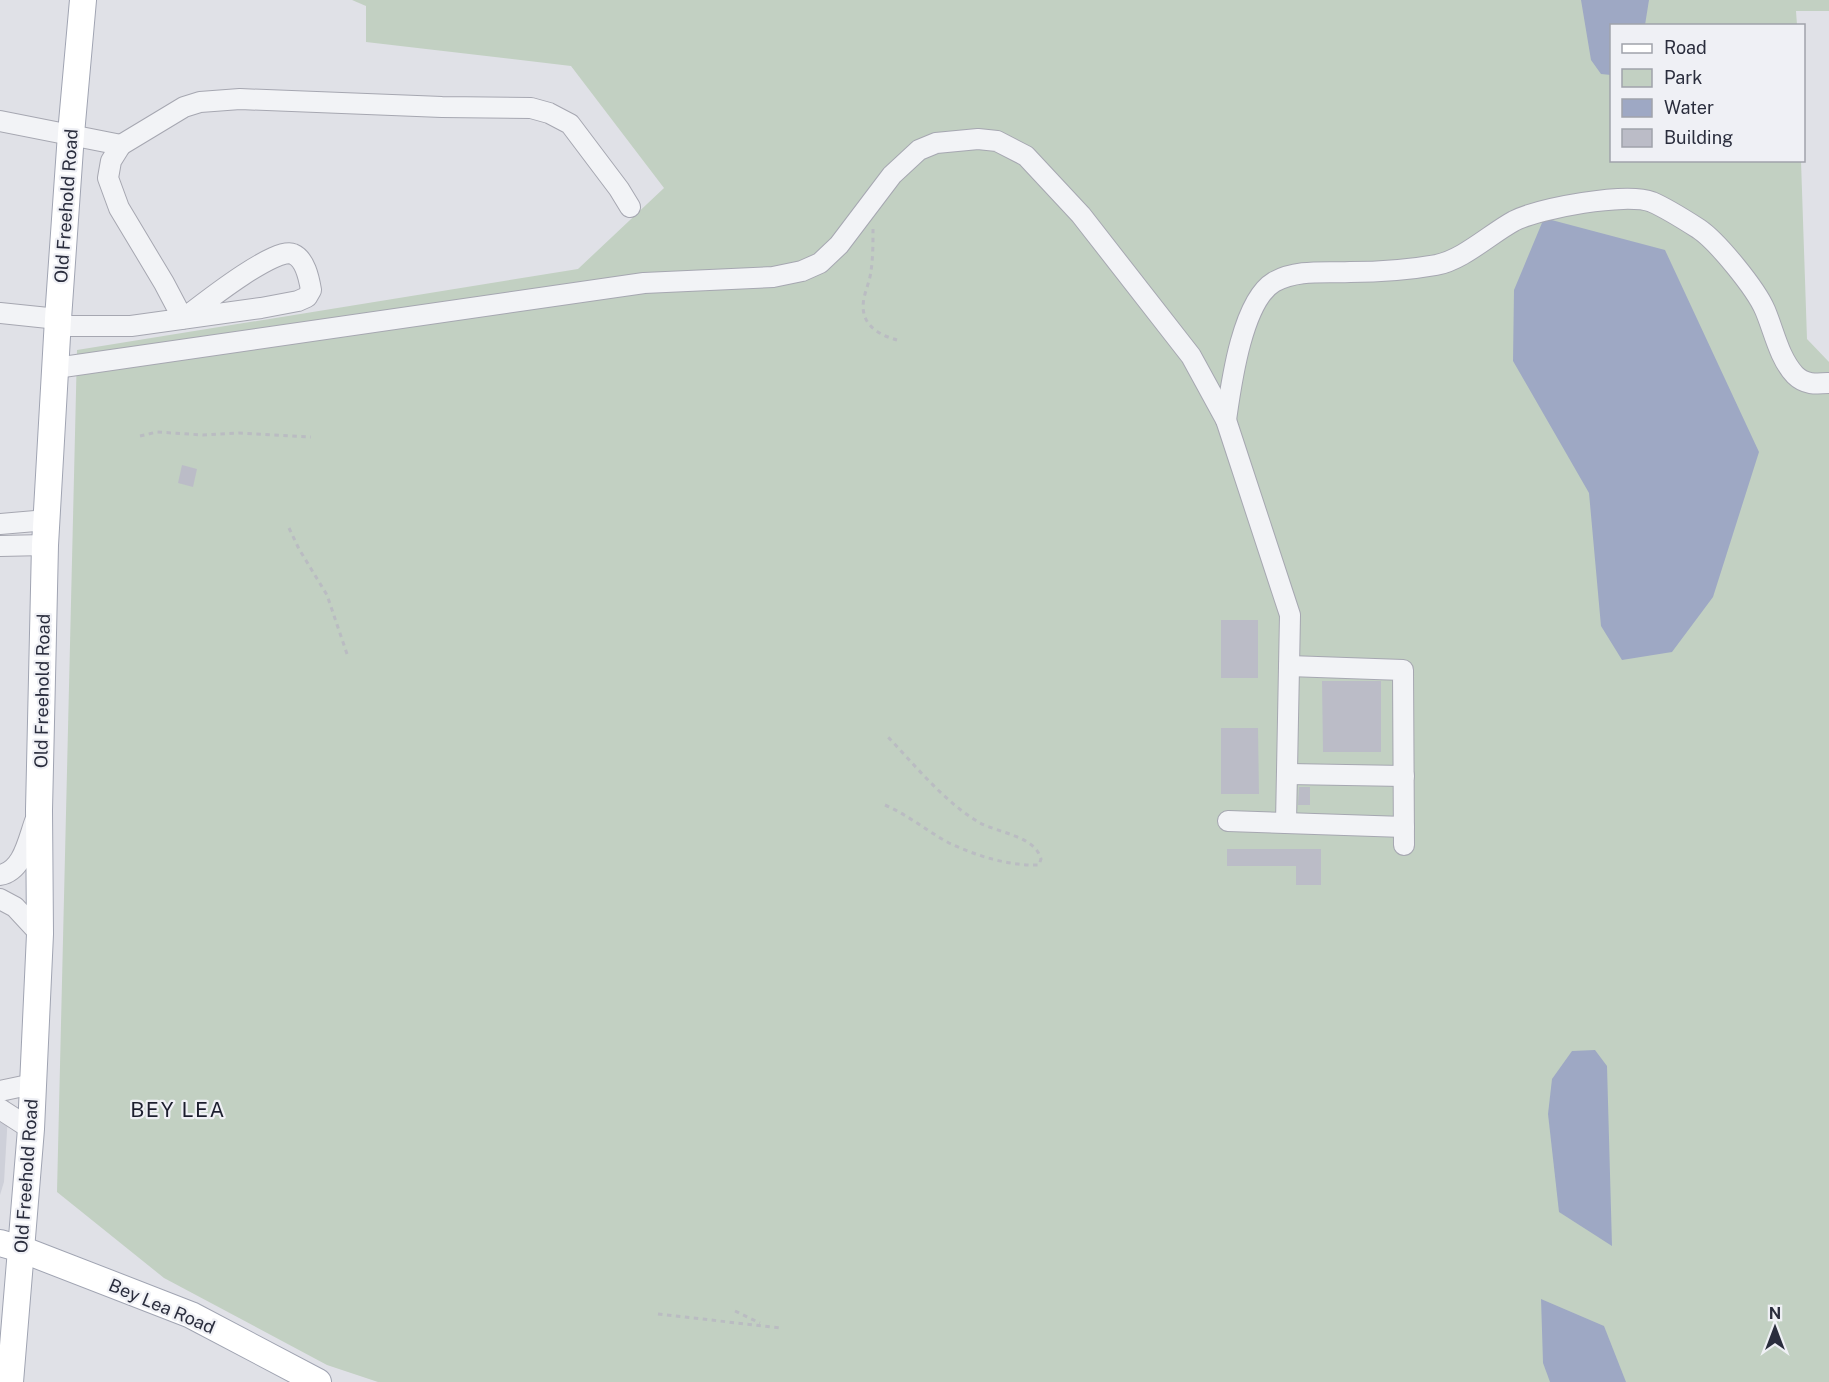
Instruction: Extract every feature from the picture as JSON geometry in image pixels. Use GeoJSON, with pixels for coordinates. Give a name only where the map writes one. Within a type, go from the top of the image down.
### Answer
{"type":"FeatureCollection","features":[{"type":"Feature","properties":{"kind":"main road","name":"Old Freehold Road"},"geometry":{"type":"LineString","coordinates":[[10,1382],[11,1246],[31,1129],[33,1084],[39,934],[39,810],[46,533],[71,134],[83,0]]}},
{"type":"Feature","properties":{"kind":"main road","name":"Bey Lea Road"},"geometry":{"type":"LineString","coordinates":[[11,1246],[190,1315],[318,1382]]}},
{"type":"Feature","properties":{"kind":"street"},"geometry":{"type":"LineString","coordinates":[[183,319],[119,208],[108,178],[111,161],[121,145],[184,107],[200,102],[240,99],[531,108],[549,113],[570,124],[620,189],[630,207]]}},
{"type":"Feature","properties":{"kind":"street"},"geometry":{"type":"LineString","coordinates":[[0,121],[121,145]]}},
{"type":"Feature","properties":{"kind":"street"},"geometry":{"type":"LineString","coordinates":[[56,368],[644,284],[773,277],[802,271],[820,263],[839,245],[892,175],[919,150],[936,143],[978,139],[997,141],[1026,156],[1081,215],[1191,356],[1226,420],[1290,615],[1286,823]]}},
{"type":"Feature","properties":{"kind":"street"},"geometry":{"type":"LineString","coordinates":[[1226,420],[1233,373],[1251,313],[1262,294],[1274,282],[1301,273],[1413,269],[1443,264],[1516,220],[1550,209],[1614,199],[1651,201],[1702,231],[1741,272],[1764,308],[1784,358],[1796,376],[1809,384],[1829,383]]}},
{"type":"Feature","properties":{"kind":"street"},"geometry":{"type":"LineString","coordinates":[[0,313],[58,323],[131,326],[183,319],[298,301],[307,297],[311,290],[309,275],[301,261],[292,254],[281,253],[260,264],[183,319]]}},
{"type":"Feature","properties":{"kind":"street"},"geometry":{"type":"LineString","coordinates":[[1203,377],[1233,373]]}},
{"type":"Feature","properties":{"kind":"street"},"geometry":{"type":"LineString","coordinates":[[0,524],[46,533]]}},
{"type":"Feature","properties":{"kind":"street"},"geometry":{"type":"LineString","coordinates":[[0,546],[46,533]]}},
{"type":"Feature","properties":{"kind":"street"},"geometry":{"type":"LineString","coordinates":[[1228,821],[1286,823],[1404,836],[1403,670],[1289,666]]}},
{"type":"Feature","properties":{"kind":"street"},"geometry":{"type":"LineString","coordinates":[[1288,774],[1404,776]]}},
{"type":"Feature","properties":{"kind":"street"},"geometry":{"type":"LineString","coordinates":[[0,875],[9,874],[20,862],[39,810]]}},
{"type":"Feature","properties":{"kind":"street"},"geometry":{"type":"LineString","coordinates":[[0,899],[15,907],[39,934]]}},
{"type":"Feature","properties":{"kind":"street"},"geometry":{"type":"LineString","coordinates":[[0,1092],[33,1084]]}},
{"type":"Feature","properties":{"kind":"street"},"geometry":{"type":"LineString","coordinates":[[0,1109],[31,1129]]}},
{"type":"Feature","properties":{"kind":"path"},"geometry":{"type":"LineString","coordinates":[[871,203],[873,236],[871,272],[863,299],[862,312],[868,324],[876,332],[897,340]]}},
{"type":"Feature","properties":{"kind":"path"},"geometry":{"type":"LineString","coordinates":[[140,436],[157,432],[311,437]]}},
{"type":"Feature","properties":{"kind":"path"},"geometry":{"type":"LineString","coordinates":[[289,528],[327,595],[348,657]]}},
{"type":"Feature","properties":{"kind":"path"},"geometry":{"type":"LineString","coordinates":[[885,805],[948,842],[1006,863],[1021,866],[1039,865],[1040,852],[1033,846],[982,824],[964,813],[886,735]]}},
{"type":"Feature","properties":{"kind":"path"},"geometry":{"type":"LineString","coordinates":[[735,1311],[768,1326]]}},
{"type":"Feature","properties":{"kind":"path"},"geometry":{"type":"LineString","coordinates":[[658,1314],[781,1328]]}},
{"type":"Feature","properties":{"kind":"shaded area"},"geometry":{"type":"Polygon","coordinates":[[[0,1080],[10,1081],[4,1182],[0,1195],[0,1080]]]}},
{"type":"Feature","properties":{"kind":"green space"},"geometry":{"type":"Polygon","coordinates":[[[352,0],[1829,0],[1829,11],[1796,11],[1797,24],[1610,24],[1610,162],[1801,162],[1807,339],[1829,362],[1829,1382],[378,1382],[327,1365],[164,1278],[57,1192],[77,350],[578,269],[664,188],[571,66],[366,42],[366,6],[352,0]]]}},
{"type":"Feature","properties":{"kind":"water"},"geometry":{"type":"Polygon","coordinates":[[[1581,0],[1649,0],[1645,24],[1610,24],[1610,75],[1601,74],[1591,60],[1581,0]]]}},
{"type":"Feature","properties":{"kind":"water"},"geometry":{"type":"Polygon","coordinates":[[[1544,218],[1665,250],[1759,452],[1713,597],[1672,652],[1622,660],[1601,626],[1589,493],[1513,361],[1514,290],[1544,218]]]}},
{"type":"Feature","properties":{"kind":"water"},"geometry":{"type":"Polygon","coordinates":[[[1595,1050],[1607,1066],[1612,1246],[1559,1212],[1548,1114],[1552,1079],[1572,1051],[1595,1050]]]}},
{"type":"Feature","properties":{"kind":"water"},"geometry":{"type":"Polygon","coordinates":[[[1541,1299],[1604,1326],[1626,1382],[1550,1382],[1543,1363],[1541,1299]]]}},
{"type":"Feature","properties":{"kind":"building"},"geometry":{"type":"Polygon","coordinates":[[[182,465],[197,469],[193,487],[178,483],[182,465]]]}},
{"type":"Feature","properties":{"kind":"building"},"geometry":{"type":"Polygon","coordinates":[[[1221,620],[1258,620],[1258,678],[1221,678],[1221,620]]]}},
{"type":"Feature","properties":{"kind":"building"},"geometry":{"type":"Polygon","coordinates":[[[1322,681],[1381,681],[1381,752],[1323,752],[1322,681]]]}},
{"type":"Feature","properties":{"kind":"building"},"geometry":{"type":"Polygon","coordinates":[[[1221,728],[1258,728],[1259,794],[1221,794],[1221,728]]]}},
{"type":"Feature","properties":{"kind":"building"},"geometry":{"type":"Polygon","coordinates":[[[1299,787],[1310,787],[1310,805],[1298,805],[1299,787]]]}},
{"type":"Feature","properties":{"kind":"building"},"geometry":{"type":"Polygon","coordinates":[[[1227,849],[1321,849],[1321,885],[1296,885],[1296,866],[1227,866],[1227,849]]]}},
{"type":"Feature","properties":{"kind":"district","name":"BEY LEA"},"geometry":{"type":"Point","coordinates":[178,1109]}}]}
